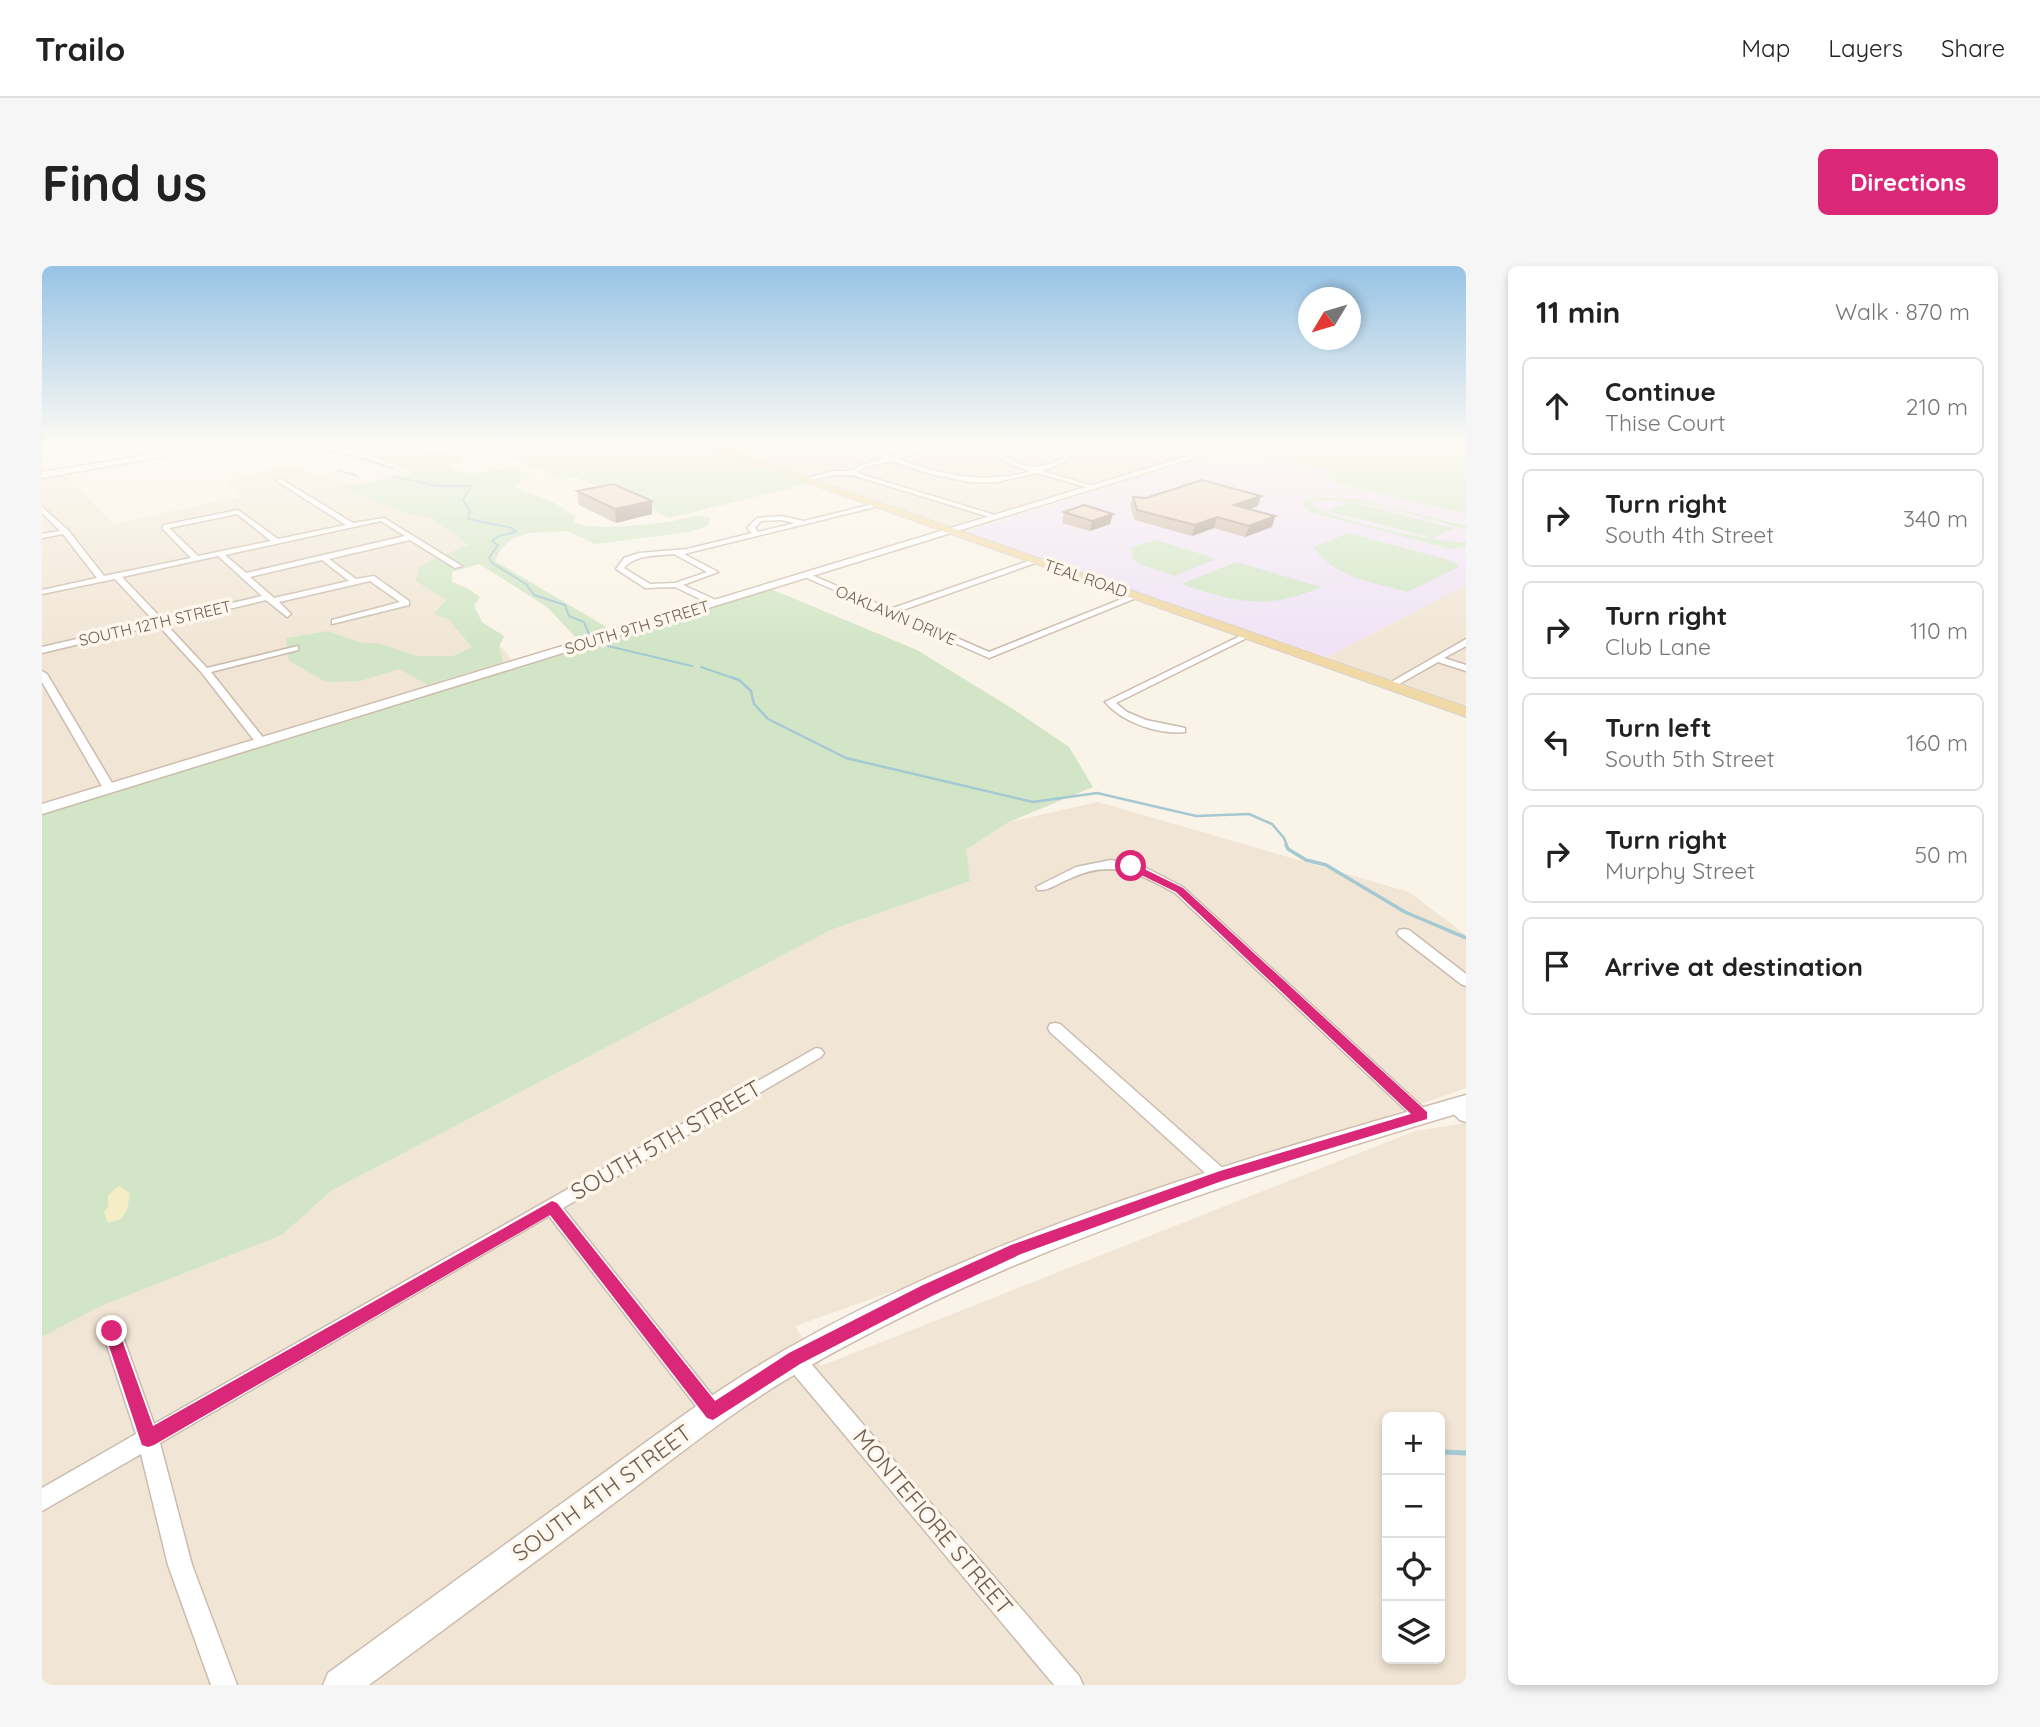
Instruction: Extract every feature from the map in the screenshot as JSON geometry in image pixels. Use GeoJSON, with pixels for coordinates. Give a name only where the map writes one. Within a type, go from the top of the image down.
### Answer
{"type":"FeatureCollection","features":[{"type":"Feature","properties":{"kind":"main road","name":"TEAL ROAD"},"geometry":{"type":"LineString","coordinates":[[894,511],[1466,712]]}},
{"type":"Feature","properties":{"kind":"street"},"geometry":{"type":"LineString","coordinates":[[44,511],[103,579]]}},
{"type":"Feature","properties":{"kind":"street"},"geometry":{"type":"LineString","coordinates":[[329,511],[351,525]]}},
{"type":"Feature","properties":{"kind":"street"},"geometry":{"type":"LineString","coordinates":[[677,553],[714,572],[677,585],[648,586],[620,569],[626,561],[642,555],[677,553],[852,511]]}},
{"type":"Feature","properties":{"kind":"street"},"geometry":{"type":"LineString","coordinates":[[978,511],[996,517]]}},
{"type":"Feature","properties":{"kind":"street","name":"SOUTH 9TH STREET"},"geometry":{"type":"LineString","coordinates":[[42,809],[1015,511]]}},
{"type":"Feature","properties":{"kind":"street"},"geometry":{"type":"LineString","coordinates":[[196,558],[164,527],[238,512],[276,541]]}},
{"type":"Feature","properties":{"kind":"street"},"geometry":{"type":"LineString","coordinates":[[756,534],[751,528],[756,521],[765,518],[805,523]]}},
{"type":"Feature","properties":{"kind":"street"},"geometry":{"type":"LineString","coordinates":[[42,592],[382,519],[458,566]]}},
{"type":"Feature","properties":{"kind":"street"},"geometry":{"type":"LineString","coordinates":[[42,536],[65,532]]}},
{"type":"Feature","properties":{"kind":"street"},"geometry":{"type":"LineString","coordinates":[[245,576],[412,537]]}},
{"type":"Feature","properties":{"kind":"street"},"geometry":{"type":"LineString","coordinates":[[219,554],[287,614]]}},
{"type":"Feature","properties":{"kind":"street"},"geometry":{"type":"LineString","coordinates":[[324,558],[355,582],[371,578],[407,603],[335,622]]}},
{"type":"Feature","properties":{"kind":"street"},"geometry":{"type":"LineString","coordinates":[[890,612],[1037,561]]}},
{"type":"Feature","properties":{"kind":"street","name":"OAKLAWN DRIVE"},"geometry":{"type":"LineString","coordinates":[[804,575],[989,655],[1136,596]]}},
{"type":"Feature","properties":{"kind":"street"},"geometry":{"type":"LineString","coordinates":[[117,576],[205,671],[261,742]]}},
{"type":"Feature","properties":{"kind":"street","name":"SOUTH 12TH STREET"},"geometry":{"type":"LineString","coordinates":[[42,650],[355,582]]}},
{"type":"Feature","properties":{"kind":"street"},"geometry":{"type":"LineString","coordinates":[[677,585],[715,603]]}},
{"type":"Feature","properties":{"kind":"street"},"geometry":{"type":"LineString","coordinates":[[1181,730],[1146,722],[1121,712],[1110,702],[1249,635]]}},
{"type":"Feature","properties":{"kind":"street"},"geometry":{"type":"LineString","coordinates":[[1391,685],[1466,642]]}},
{"type":"Feature","properties":{"kind":"street"},"geometry":{"type":"LineString","coordinates":[[205,671],[295,648]]}},
{"type":"Feature","properties":{"kind":"street"},"geometry":{"type":"LineString","coordinates":[[1437,659],[1466,668]]}},
{"type":"Feature","properties":{"kind":"street"},"geometry":{"type":"LineString","coordinates":[[43,678],[109,788]]}},
{"type":"Feature","properties":{"kind":"street"},"geometry":{"type":"LineString","coordinates":[[1042,887],[1081,868],[1111,863],[1131,866],[1179,890],[1422,1115]]}},
{"type":"Feature","properties":{"kind":"street"},"geometry":{"type":"LineString","coordinates":[[1404,933],[1466,981]]}},
{"type":"Feature","properties":{"kind":"street"},"geometry":{"type":"LineString","coordinates":[[1055,1028],[1220,1176]]}},
{"type":"Feature","properties":{"kind":"street","name":"SOUTH 5TH STREET"},"geometry":{"type":"LineString","coordinates":[[42,1500],[816,1053]]}},
{"type":"Feature","properties":{"kind":"street","name":"SOUTH 4TH STREET"},"geometry":{"type":"LineString","coordinates":[[340,1685],[713,1412],[794,1359],[926,1291],[1016,1250],[1220,1176],[1422,1115],[1462,1109]]}},
{"type":"Feature","properties":{"kind":"street"},"geometry":{"type":"LineString","coordinates":[[552,1207],[713,1412]]}},
{"type":"Feature","properties":{"kind":"street"},"geometry":{"type":"LineString","coordinates":[[112,1331],[148,1438],[180,1565],[224,1685]]}},
{"type":"Feature","properties":{"kind":"street","name":"MONTEFIORE STREET"},"geometry":{"type":"LineString","coordinates":[[794,1359],[1070,1685]]}},
{"type":"Feature","properties":{"kind":"shaded area"},"geometry":{"type":"Polygon","coordinates":[[[42,511],[101,511],[114,524],[172,511],[440,513],[489,544],[440,574],[512,660],[42,804],[42,511]]]}},
{"type":"Feature","properties":{"kind":"shaded area"},"geometry":{"type":"Polygon","coordinates":[[[902,511],[1005,511],[950,528],[902,511]]]}},
{"type":"Feature","properties":{"kind":"shaded area"},"geometry":{"type":"Polygon","coordinates":[[[1030,511],[1466,511],[1466,585],[1327,657],[963,532],[1030,511]]]}},
{"type":"Feature","properties":{"kind":"shaded area"},"geometry":{"type":"Polygon","coordinates":[[[1466,585],[1466,708],[1327,657],[1466,585]]]}},
{"type":"Feature","properties":{"kind":"shaded area"},"geometry":{"type":"Polygon","coordinates":[[[1098,802],[1409,892],[1466,935],[1466,1088],[795,1326],[821,1366],[1415,1131],[1466,1123],[1466,1685],[42,1685],[42,1337],[101,1306],[282,1235],[331,1191],[831,930],[969,881],[965,851],[1009,822],[1098,802]]]}},
{"type":"Feature","properties":{"kind":"green space"},"geometry":{"type":"Polygon","coordinates":[[[567,511],[575,516],[574,522],[594,526],[673,521],[696,516],[710,518],[708,526],[689,532],[595,544],[568,531],[529,533],[512,539],[500,550],[495,561],[613,631],[580,642],[547,607],[479,564],[452,572],[452,582],[480,597],[474,606],[482,622],[504,636],[499,647],[503,662],[427,685],[400,669],[360,681],[326,682],[289,661],[286,638],[328,631],[358,642],[381,644],[417,656],[453,656],[472,647],[448,619],[434,614],[446,600],[416,581],[419,568],[433,559],[469,545],[429,517],[402,512],[567,511]]]}},
{"type":"Feature","properties":{"kind":"green space"},"geometry":{"type":"Polygon","coordinates":[[[654,511],[697,511],[669,518],[654,511]]]}},
{"type":"Feature","properties":{"kind":"green space"},"geometry":{"type":"Polygon","coordinates":[[[1323,511],[1385,529],[1434,539],[1466,542],[1466,546],[1450,549],[1310,512],[1323,511]]]}},
{"type":"Feature","properties":{"kind":"green space"},"geometry":{"type":"Polygon","coordinates":[[[1328,511],[1387,511],[1454,528],[1432,538],[1328,511]]]}},
{"type":"Feature","properties":{"kind":"green space"},"geometry":{"type":"Polygon","coordinates":[[[1398,511],[1466,526],[1466,530],[1434,520],[1398,511]]]}},
{"type":"Feature","properties":{"kind":"green space"},"geometry":{"type":"Polygon","coordinates":[[[1348,533],[1453,561],[1459,567],[1407,592],[1368,582],[1332,566],[1314,547],[1348,533]]]}},
{"type":"Feature","properties":{"kind":"green space"},"geometry":{"type":"Polygon","coordinates":[[[1156,540],[1214,560],[1174,576],[1140,564],[1132,557],[1132,547],[1156,540]]]}},
{"type":"Feature","properties":{"kind":"green space"},"geometry":{"type":"Polygon","coordinates":[[[1236,562],[1321,587],[1284,599],[1251,601],[1181,584],[1236,562]]]}},
{"type":"Feature","properties":{"kind":"green space"},"geometry":{"type":"Polygon","coordinates":[[[771,589],[917,650],[1013,709],[1069,747],[1093,787],[1009,822],[966,850],[970,881],[831,930],[331,1191],[282,1235],[101,1306],[42,1337],[42,815],[771,589]]]}},
{"type":"Feature","properties":{"kind":"sand"},"geometry":{"type":"Polygon","coordinates":[[[119,1186],[130,1193],[127,1210],[121,1219],[108,1223],[104,1212],[108,1206],[108,1195],[119,1186]]]}},
{"type":"Feature","properties":{"kind":"building"},"geometry":{"type":"Polygon","coordinates":[[[1104,511],[1113,514],[1092,521],[1064,512],[1104,511]]]}},
{"type":"Feature","properties":{"kind":"building"},"geometry":{"type":"Polygon","coordinates":[[[1142,511],[1257,511],[1275,516],[1249,526],[1217,517],[1195,525],[1142,511]]]}},
{"type":"Feature","properties":{"kind":"waterway"},"geometry":{"type":"LineString","coordinates":[[470,511],[468,519],[512,528],[516,532],[499,536],[492,541],[498,545],[489,558],[492,563],[526,584],[534,595],[565,605],[569,616],[584,622],[589,634]]}},
{"type":"Feature","properties":{"kind":"waterway"},"geometry":{"type":"LineString","coordinates":[[608,646],[692,666]]}},
{"type":"Feature","properties":{"kind":"waterway"},"geometry":{"type":"LineString","coordinates":[[701,667],[736,679]]}},
{"type":"Feature","properties":{"kind":"waterway"},"geometry":{"type":"LineString","coordinates":[[731,677],[739,680],[751,691],[754,704],[768,719],[846,758],[1033,802],[1097,793],[1196,816],[1249,814],[1272,824],[1287,846]]}},
{"type":"Feature","properties":{"kind":"waterway"},"geometry":{"type":"LineString","coordinates":[[1286,845],[1306,860],[1326,865],[1405,912],[1466,938]]}},
{"type":"Feature","properties":{"kind":"waterway"},"geometry":{"type":"LineString","coordinates":[[1445,1452],[1466,1453]]}},
{"type":"Feature","properties":{"kind":"route"},"geometry":{"type":"LineString","coordinates":[[112,1331],[148,1438],[552,1207],[713,1412],[794,1359],[926,1291],[1016,1250],[1220,1176],[1422,1115],[1179,890],[1131,866]]}}]}
